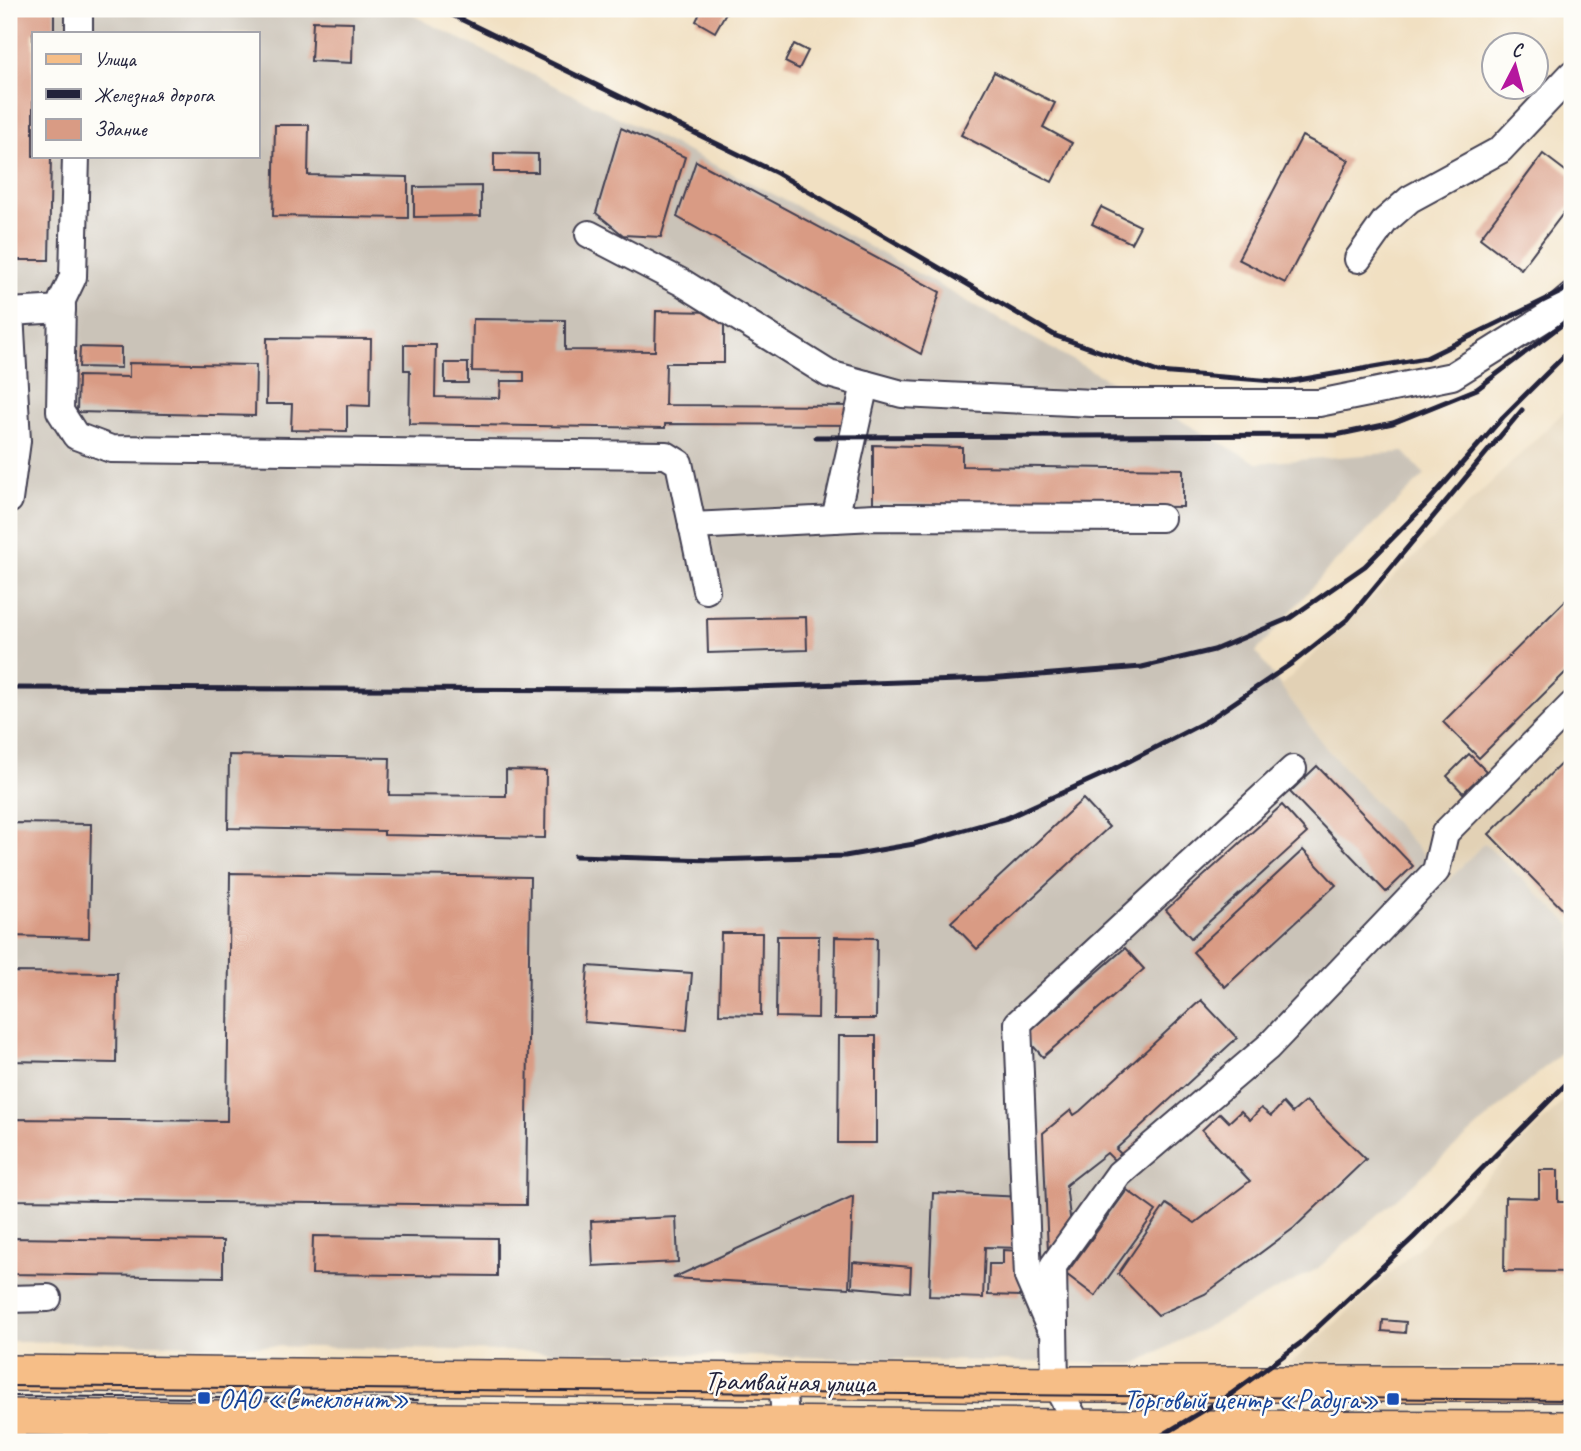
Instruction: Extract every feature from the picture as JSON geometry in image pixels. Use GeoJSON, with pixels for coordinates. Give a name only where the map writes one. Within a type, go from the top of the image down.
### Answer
{"type":"FeatureCollection","features":[{"type":"Feature","properties":{"kind":"main road","name":"Трамвайная улица"},"geometry":{"type":"LineString","coordinates":[[9,1373],[1055,1384],[1572,1384]]}},
{"type":"Feature","properties":{"kind":"main road","name":"Трамвайная улица"},"geometry":{"type":"LineString","coordinates":[[9,1417],[787,1433],[1081,1435],[1572,1429]]}},
{"type":"Feature","properties":{"kind":"lane"},"geometry":{"type":"LineString","coordinates":[[79,9],[79,32]]}},
{"type":"Feature","properties":{"kind":"lane"},"geometry":{"type":"LineString","coordinates":[[1358,259],[1385,221],[1410,198],[1500,150],[1572,74]]}},
{"type":"Feature","properties":{"kind":"lane"},"geometry":{"type":"LineString","coordinates":[[76,158],[73,276],[62,300],[60,411],[76,436],[111,449],[666,455],[679,463],[706,590]]}},
{"type":"Feature","properties":{"kind":"lane"},"geometry":{"type":"LineString","coordinates":[[589,234],[683,283],[829,374],[902,394],[1092,403],[1319,403],[1452,376],[1548,316],[1572,296]]}},
{"type":"Feature","properties":{"kind":"lane"},"geometry":{"type":"LineString","coordinates":[[9,500],[17,441],[10,312],[62,309]]}},
{"type":"Feature","properties":{"kind":"lane"},"geometry":{"type":"LineString","coordinates":[[835,519],[865,384]]}},
{"type":"Feature","properties":{"kind":"lane"},"geometry":{"type":"LineString","coordinates":[[692,526],[875,517],[1161,517]]}},
{"type":"Feature","properties":{"kind":"lane"},"geometry":{"type":"LineString","coordinates":[[1081,1435],[1055,1384],[1053,1266],[1119,1174],[1268,1046],[1436,871],[1445,833],[1572,705]]}},
{"type":"Feature","properties":{"kind":"lane"},"geometry":{"type":"LineString","coordinates":[[1055,1340],[1028,1277],[1018,1023],[1293,769]]}},
{"type":"Feature","properties":{"kind":"lane"},"geometry":{"type":"LineString","coordinates":[[9,1299],[48,1298]]}},
{"type":"Feature","properties":{"kind":"lane"},"geometry":{"type":"LineString","coordinates":[[782,1381],[787,1433]]}},
{"type":"Feature","properties":{"kind":"shaded area"},"geometry":{"type":"Polygon","coordinates":[[[9,9],[400,9],[791,203],[1257,463],[1404,452],[1425,475],[1329,568],[1256,652],[1326,748],[1448,881],[1484,843],[1572,926],[1572,1043],[1317,1269],[1135,1364],[9,1341],[9,9]]]}},
{"type":"Feature","properties":{"kind":"shaded area"},"geometry":{"type":"Polygon","coordinates":[[[1572,404],[1572,926],[1484,843],[1448,881],[1326,748],[1281,686],[1572,404]]]}},
{"type":"Feature","properties":{"kind":"shaded area"},"geometry":{"type":"Polygon","coordinates":[[[1572,1092],[1572,1369],[1289,1365],[1420,1246],[1572,1092]]]}},
{"type":"Feature","properties":{"kind":"building"},"geometry":{"type":"Polygon","coordinates":[[[9,9],[54,9],[54,32],[32,32],[32,158],[51,158],[49,260],[9,260],[9,9]]]}},
{"type":"Feature","properties":{"kind":"building"},"geometry":{"type":"Polygon","coordinates":[[[702,9],[728,9],[715,32],[696,21],[702,9]]]}},
{"type":"Feature","properties":{"kind":"building"},"geometry":{"type":"Polygon","coordinates":[[[313,21],[353,22],[352,63],[311,61],[313,21]]]}},
{"type":"Feature","properties":{"kind":"building"},"geometry":{"type":"Polygon","coordinates":[[[794,44],[808,51],[799,69],[785,62],[794,44]]]}},
{"type":"Feature","properties":{"kind":"building"},"geometry":{"type":"Polygon","coordinates":[[[994,72],[1055,103],[1043,127],[1072,143],[1052,182],[961,135],[994,72]]]}},
{"type":"Feature","properties":{"kind":"building"},"geometry":{"type":"Polygon","coordinates":[[[275,125],[309,125],[308,175],[408,177],[408,218],[273,216],[275,125]]]}},
{"type":"Feature","properties":{"kind":"building"},"geometry":{"type":"Polygon","coordinates":[[[621,128],[685,157],[661,237],[623,235],[596,213],[621,128]]]}},
{"type":"Feature","properties":{"kind":"building"},"geometry":{"type":"Polygon","coordinates":[[[1302,136],[1349,160],[1285,283],[1238,259],[1302,136]]]}},
{"type":"Feature","properties":{"kind":"building"},"geometry":{"type":"Polygon","coordinates":[[[494,153],[538,154],[538,172],[494,172],[494,153]]]}},
{"type":"Feature","properties":{"kind":"building"},"geometry":{"type":"Polygon","coordinates":[[[1543,154],[1572,176],[1572,210],[1568,207],[1521,269],[1480,238],[1543,154]]]}},
{"type":"Feature","properties":{"kind":"building"},"geometry":{"type":"Polygon","coordinates":[[[696,161],[940,292],[921,354],[677,217],[696,161]]]}},
{"type":"Feature","properties":{"kind":"building"},"geometry":{"type":"Polygon","coordinates":[[[481,186],[481,216],[414,217],[414,187],[481,186]]]}},
{"type":"Feature","properties":{"kind":"building"},"geometry":{"type":"Polygon","coordinates":[[[1101,207],[1140,226],[1131,243],[1092,224],[1101,207]]]}},
{"type":"Feature","properties":{"kind":"building"},"geometry":{"type":"Polygon","coordinates":[[[656,311],[716,312],[724,321],[724,363],[666,363],[665,405],[865,406],[865,425],[665,424],[665,428],[409,424],[410,370],[404,370],[404,345],[436,345],[435,397],[500,398],[501,381],[524,381],[524,372],[472,371],[473,319],[565,320],[565,350],[655,351],[656,311]]]}},
{"type":"Feature","properties":{"kind":"building"},"geometry":{"type":"Polygon","coordinates":[[[267,338],[371,339],[370,406],[347,405],[347,431],[291,430],[292,404],[266,404],[267,338]]]}},
{"type":"Feature","properties":{"kind":"building"},"geometry":{"type":"Polygon","coordinates":[[[80,347],[121,348],[121,368],[79,367],[80,347]]]}},
{"type":"Feature","properties":{"kind":"building"},"geometry":{"type":"Polygon","coordinates":[[[129,363],[256,365],[255,416],[77,412],[78,376],[129,377],[129,363]]]}},
{"type":"Feature","properties":{"kind":"building"},"geometry":{"type":"Polygon","coordinates":[[[445,363],[468,363],[468,383],[445,383],[445,363]]]}},
{"type":"Feature","properties":{"kind":"building"},"geometry":{"type":"Polygon","coordinates":[[[873,445],[962,447],[962,466],[1183,469],[1183,507],[873,503],[873,445]]]}},
{"type":"Feature","properties":{"kind":"building"},"geometry":{"type":"Polygon","coordinates":[[[1572,594],[1572,666],[1479,758],[1443,722],[1572,594]]]}},
{"type":"Feature","properties":{"kind":"building"},"geometry":{"type":"Polygon","coordinates":[[[806,617],[807,650],[708,653],[707,619],[806,617]]]}},
{"type":"Feature","properties":{"kind":"building"},"geometry":{"type":"Polygon","coordinates":[[[1572,753],[1572,919],[1489,834],[1572,753]]]}},
{"type":"Feature","properties":{"kind":"building"},"geometry":{"type":"Polygon","coordinates":[[[1469,754],[1486,771],[1463,793],[1447,776],[1469,754]]]}},
{"type":"Feature","properties":{"kind":"building"},"geometry":{"type":"Polygon","coordinates":[[[229,755],[390,758],[389,795],[506,796],[506,770],[546,771],[545,838],[228,828],[229,755]]]}},
{"type":"Feature","properties":{"kind":"building"},"geometry":{"type":"Polygon","coordinates":[[[1317,766],[1413,866],[1386,892],[1290,792],[1317,766]]]}},
{"type":"Feature","properties":{"kind":"building"},"geometry":{"type":"Polygon","coordinates":[[[1083,799],[1109,827],[977,949],[951,922],[1083,799]]]}},
{"type":"Feature","properties":{"kind":"building"},"geometry":{"type":"Polygon","coordinates":[[[1282,805],[1307,833],[1191,938],[1166,910],[1282,805]]]}},
{"type":"Feature","properties":{"kind":"building"},"geometry":{"type":"Polygon","coordinates":[[[9,823],[91,824],[89,938],[9,936],[9,823]]]}},
{"type":"Feature","properties":{"kind":"building"},"geometry":{"type":"Polygon","coordinates":[[[1303,850],[1336,885],[1225,987],[1193,952],[1303,850]]]}},
{"type":"Feature","properties":{"kind":"building"},"geometry":{"type":"Polygon","coordinates":[[[230,873],[530,877],[526,1205],[9,1200],[9,1119],[227,1121],[230,873]]]}},
{"type":"Feature","properties":{"kind":"building"},"geometry":{"type":"Polygon","coordinates":[[[721,933],[762,933],[761,1015],[719,1014],[721,933]]]}},
{"type":"Feature","properties":{"kind":"building"},"geometry":{"type":"Polygon","coordinates":[[[777,936],[819,936],[818,1018],[776,1017],[777,936]]]}},
{"type":"Feature","properties":{"kind":"building"},"geometry":{"type":"Polygon","coordinates":[[[835,937],[877,938],[876,1019],[834,1019],[835,937]]]}},
{"type":"Feature","properties":{"kind":"building"},"geometry":{"type":"Polygon","coordinates":[[[1125,948],[1144,969],[1043,1057],[1024,1036],[1125,948]]]}},
{"type":"Feature","properties":{"kind":"building"},"geometry":{"type":"Polygon","coordinates":[[[588,966],[692,973],[687,1030],[584,1022],[588,966]]]}},
{"type":"Feature","properties":{"kind":"building"},"geometry":{"type":"Polygon","coordinates":[[[9,972],[117,973],[116,1063],[9,1061],[9,972]]]}},
{"type":"Feature","properties":{"kind":"building"},"geometry":{"type":"Polygon","coordinates":[[[1201,1000],[1237,1038],[1116,1149],[1122,1155],[1173,1110],[1183,1119],[1116,1162],[1107,1153],[1066,1185],[1071,1225],[1048,1252],[1043,1133],[1071,1110],[1074,1115],[1080,1111],[1201,1000]]]}},
{"type":"Feature","properties":{"kind":"building"},"geometry":{"type":"Polygon","coordinates":[[[839,1036],[876,1036],[876,1143],[838,1143],[839,1036]]]}},
{"type":"Feature","properties":{"kind":"building"},"geometry":{"type":"Polygon","coordinates":[[[1306,1101],[1366,1159],[1294,1228],[1205,1294],[1158,1315],[1118,1274],[1166,1204],[1195,1223],[1250,1181],[1202,1130],[1220,1113],[1229,1122],[1241,1111],[1250,1120],[1261,1108],[1271,1116],[1283,1103],[1292,1113],[1306,1101]]]}},
{"type":"Feature","properties":{"kind":"building"},"geometry":{"type":"Polygon","coordinates":[[[1539,1170],[1558,1170],[1558,1202],[1572,1202],[1572,1272],[1504,1271],[1505,1197],[1539,1198],[1539,1170]]]}},
{"type":"Feature","properties":{"kind":"building"},"geometry":{"type":"Polygon","coordinates":[[[1127,1190],[1156,1211],[1095,1296],[1066,1274],[1127,1190]]]}},
{"type":"Feature","properties":{"kind":"building"},"geometry":{"type":"Polygon","coordinates":[[[933,1193],[1024,1197],[1022,1248],[985,1247],[983,1298],[929,1296],[933,1193]]]}},
{"type":"Feature","properties":{"kind":"building"},"geometry":{"type":"Polygon","coordinates":[[[853,1196],[849,1288],[673,1278],[853,1196]]]}},
{"type":"Feature","properties":{"kind":"building"},"geometry":{"type":"Polygon","coordinates":[[[676,1217],[678,1262],[593,1266],[591,1221],[676,1217]]]}},
{"type":"Feature","properties":{"kind":"building"},"geometry":{"type":"Polygon","coordinates":[[[313,1236],[497,1238],[497,1276],[312,1274],[313,1236]]]}},
{"type":"Feature","properties":{"kind":"building"},"geometry":{"type":"Polygon","coordinates":[[[9,1238],[223,1241],[223,1277],[9,1274],[9,1238]]]}},
{"type":"Feature","properties":{"kind":"building"},"geometry":{"type":"Polygon","coordinates":[[[1003,1250],[1021,1251],[1020,1296],[988,1295],[989,1264],[1003,1264],[1003,1250]]]}},
{"type":"Feature","properties":{"kind":"building"},"geometry":{"type":"Polygon","coordinates":[[[853,1262],[911,1267],[910,1292],[852,1287],[853,1262]]]}},
{"type":"Feature","properties":{"kind":"building"},"geometry":{"type":"Polygon","coordinates":[[[1383,1320],[1406,1322],[1405,1333],[1382,1331],[1383,1320]]]}},
{"type":"Feature","properties":{"kind":"tram line"},"geometry":{"type":"LineString","coordinates":[[9,1386],[1572,1400]]}},
{"type":"Feature","properties":{"kind":"tram line"},"geometry":{"type":"LineString","coordinates":[[9,1396],[418,1400]]}},
{"type":"Feature","properties":{"kind":"railway"},"geometry":{"type":"LineString","coordinates":[[440,9],[777,173],[1056,336],[1158,372],[1287,382],[1426,358],[1561,292],[1572,283]]}},
{"type":"Feature","properties":{"kind":"railway"},"geometry":{"type":"LineString","coordinates":[[816,437],[1336,435],[1393,423],[1477,389],[1572,317]]}},
{"type":"Feature","properties":{"kind":"railway"},"geometry":{"type":"LineString","coordinates":[[9,688],[671,690],[988,679],[1142,667],[1214,650],[1290,618],[1365,566],[1428,502],[1503,417],[1572,348]]}},
{"type":"Feature","properties":{"kind":"railway"},"geometry":{"type":"LineString","coordinates":[[575,856],[713,860],[845,856],[914,844],[1007,818],[1112,770],[1207,721],[1291,664],[1348,619],[1522,410]]}},
{"type":"Feature","properties":{"kind":"railway"},"geometry":{"type":"LineString","coordinates":[[1145,1442],[1156,1439],[1231,1394],[1302,1342],[1414,1237],[1572,1078]]}},
{"type":"Feature","properties":{"kind":"place","name":"ОАО «Стеклонит»"},"geometry":{"type":"Point","coordinates":[204,1398]}},
{"type":"Feature","properties":{"kind":"place","name":"Торговый центр «Радуга»"},"geometry":{"type":"Point","coordinates":[1393,1399]}}]}
